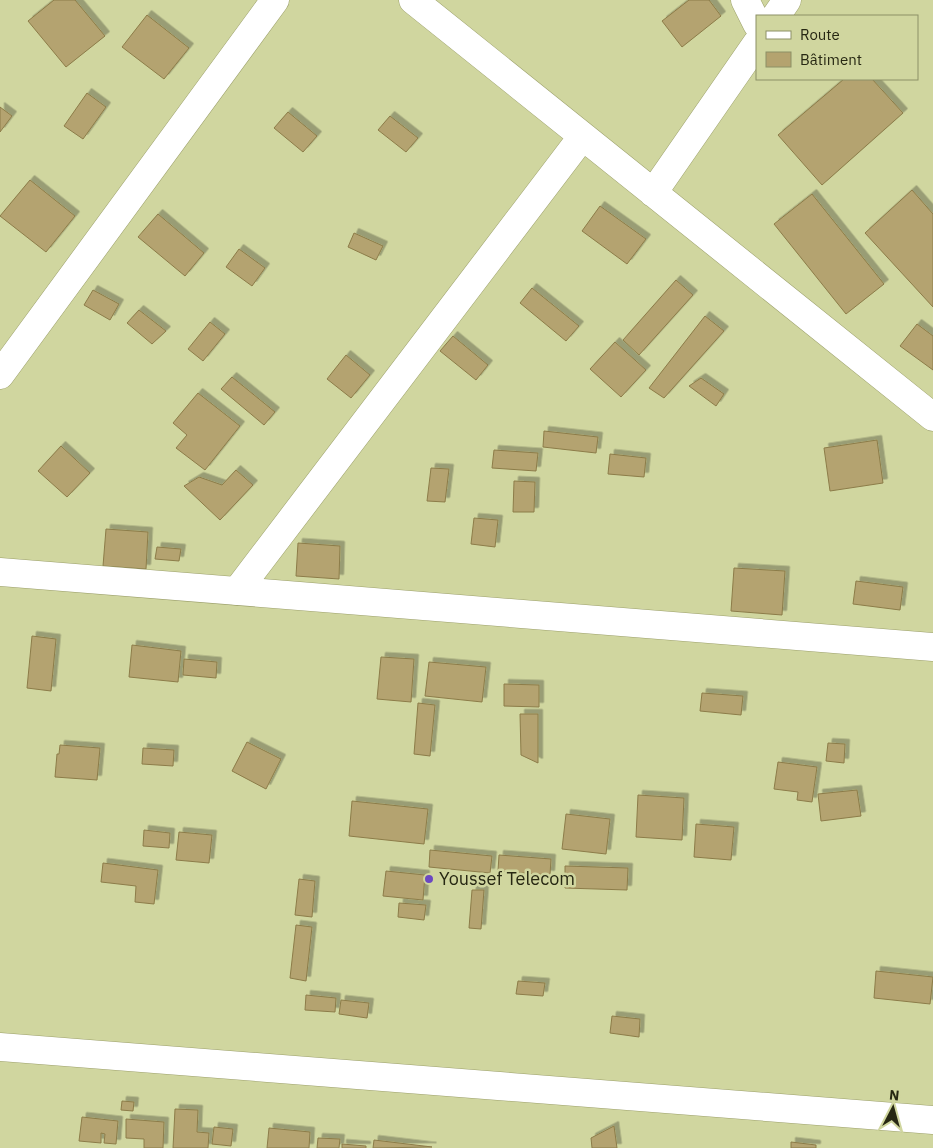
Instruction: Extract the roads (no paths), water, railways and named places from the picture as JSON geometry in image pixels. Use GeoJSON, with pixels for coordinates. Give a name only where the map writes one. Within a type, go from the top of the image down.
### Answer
{"type":"FeatureCollection","features":[{"type":"Feature","properties":{"kind":"street"},"geometry":{"type":"LineString","coordinates":[[0,375],[275,0]]}},
{"type":"Feature","properties":{"kind":"street"},"geometry":{"type":"LineString","coordinates":[[412,0],[933,417]]}},
{"type":"Feature","properties":{"kind":"street"},"geometry":{"type":"LineString","coordinates":[[745,0],[756,22]]}},
{"type":"Feature","properties":{"kind":"street"},"geometry":{"type":"LineString","coordinates":[[777,15],[787,0]]}},
{"type":"Feature","properties":{"kind":"street"},"geometry":{"type":"LineString","coordinates":[[653,193],[756,45]]}},
{"type":"Feature","properties":{"kind":"street"},"geometry":{"type":"LineString","coordinates":[[237,591],[582,136]]}},
{"type":"Feature","properties":{"kind":"street"},"geometry":{"type":"LineString","coordinates":[[0,572],[933,647]]}},
{"type":"Feature","properties":{"kind":"street"},"geometry":{"type":"LineString","coordinates":[[0,1047],[933,1120]]}},
{"type":"Feature","properties":{"kind":"place","name":"Youssef Telecom"},"geometry":{"type":"Point","coordinates":[429,879]}}]}
